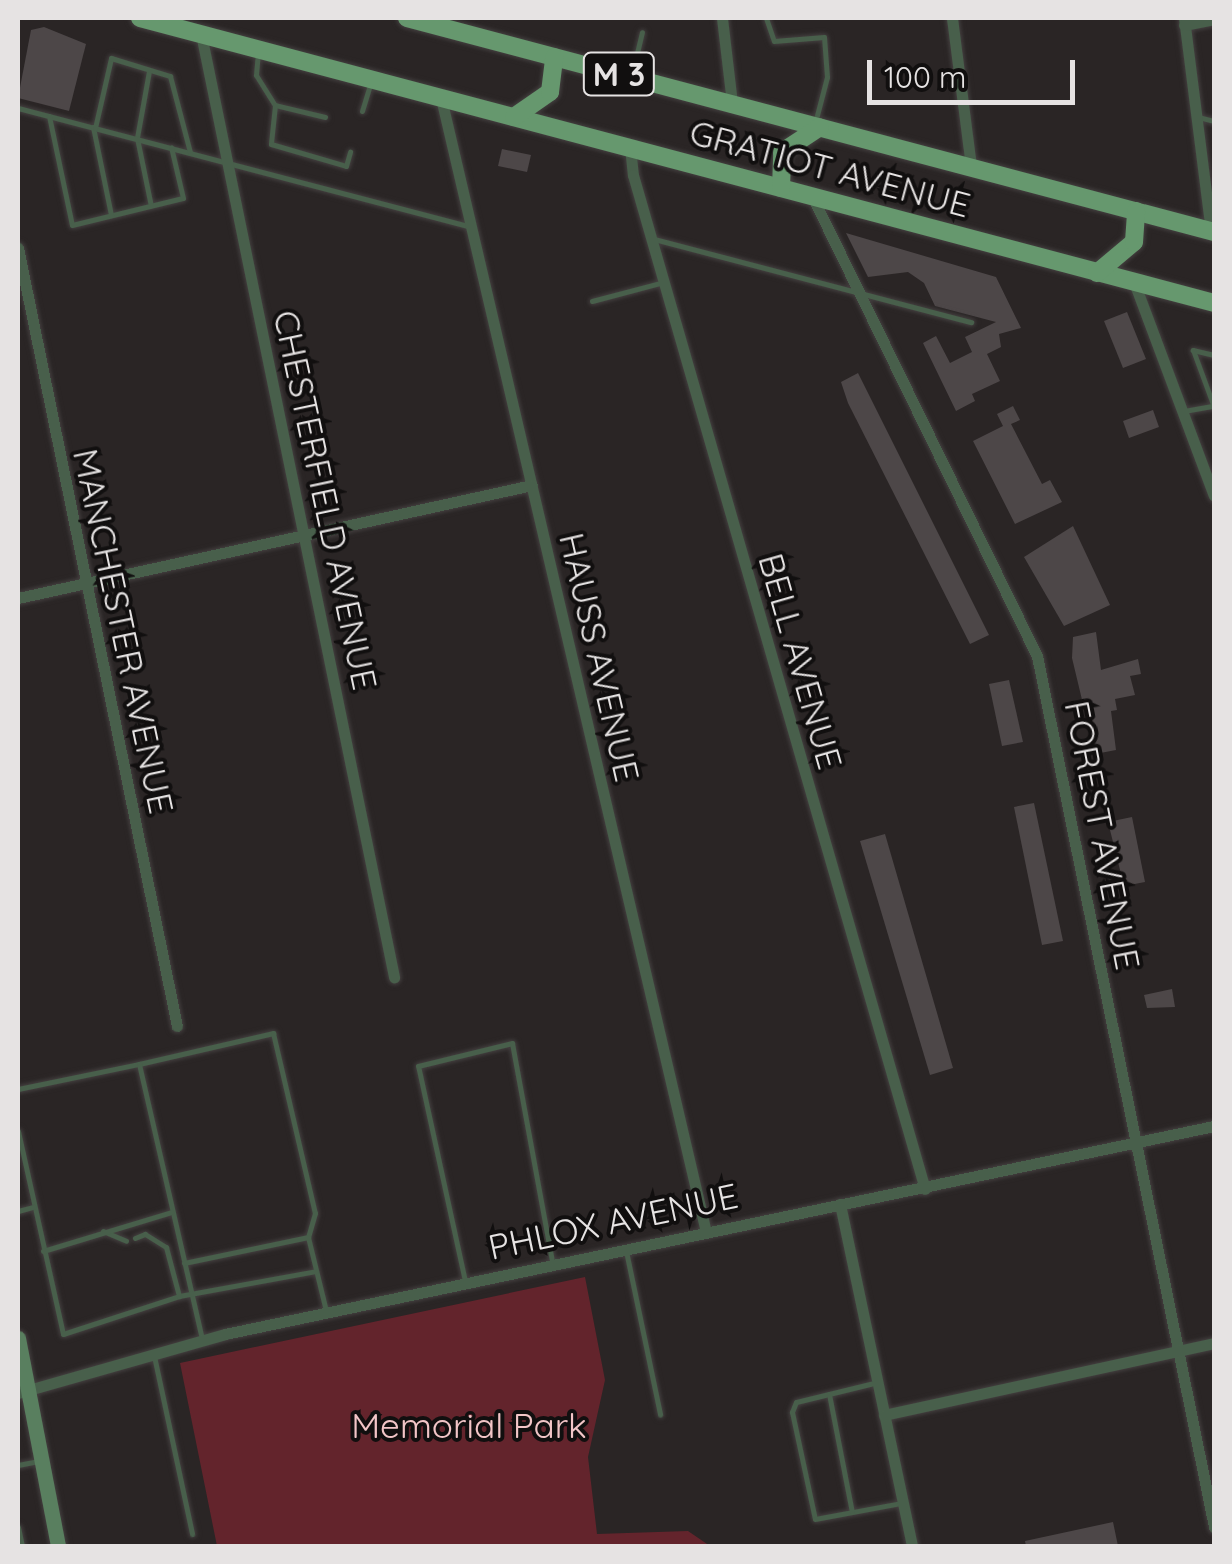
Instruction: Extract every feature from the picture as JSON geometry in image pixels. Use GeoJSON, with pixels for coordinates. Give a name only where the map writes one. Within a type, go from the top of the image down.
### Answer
{"type":"FeatureCollection","features":[{"type":"Feature","properties":{"kind":"main road","name":"GRATIOT AVENUE"},"geometry":{"type":"LineString","coordinates":[[140,18],[1214,304]]}},
{"type":"Feature","properties":{"kind":"main road","name":"GRATIOT AVENUE"},"geometry":{"type":"LineString","coordinates":[[407,18],[1213,232]]}},
{"type":"Feature","properties":{"kind":"main road"},"geometry":{"type":"LineString","coordinates":[[514,117],[550,92],[554,57]]}},
{"type":"Feature","properties":{"kind":"main road"},"geometry":{"type":"LineString","coordinates":[[781,188],[782,152],[817,126]]}},
{"type":"Feature","properties":{"kind":"main road"},"geometry":{"type":"LineString","coordinates":[[1098,273],[1134,242],[1136,211]]}},
{"type":"Feature","properties":{"kind":"main road"},"geometry":{"type":"LineString","coordinates":[[18,1348],[23,1392],[42,1460],[54,1546]]}},
{"type":"Feature","properties":{"kind":"street"},"geometry":{"type":"LineString","coordinates":[[722,18],[732,104]]}},
{"type":"Feature","properties":{"kind":"street"},"geometry":{"type":"LineString","coordinates":[[952,18],[971,167]]}},
{"type":"Feature","properties":{"kind":"street"},"geometry":{"type":"LineString","coordinates":[[1213,232],[1184,22],[1214,19]]}},
{"type":"Feature","properties":{"kind":"street","name":"CHESTERFIELD AVENUE"},"geometry":{"type":"LineString","coordinates":[[202,34],[394,976]]}},
{"type":"Feature","properties":{"kind":"street","name":"HAUSS AVENUE"},"geometry":{"type":"LineString","coordinates":[[441,98],[704,1228]]}},
{"type":"Feature","properties":{"kind":"street","name":"BELL AVENUE"},"geometry":{"type":"LineString","coordinates":[[630,148],[663,282],[925,1189]]}},
{"type":"Feature","properties":{"kind":"street","name":"FOREST AVENUE"},"geometry":{"type":"LineString","coordinates":[[812,196],[1037,656],[1214,1527]]}},
{"type":"Feature","properties":{"kind":"street","name":"MANCHESTER AVENUE"},"geometry":{"type":"LineString","coordinates":[[18,248],[177,1026]]}},
{"type":"Feature","properties":{"kind":"street"},"geometry":{"type":"LineString","coordinates":[[1134,282],[1214,496]]}},
{"type":"Feature","properties":{"kind":"street"},"geometry":{"type":"LineString","coordinates":[[18,598],[532,484]]}},
{"type":"Feature","properties":{"kind":"street","name":"PHLOX AVENUE"},"geometry":{"type":"LineString","coordinates":[[23,1392],[153,1353],[326,1311],[704,1228],[925,1189],[1214,1126]]}},
{"type":"Feature","properties":{"kind":"street"},"geometry":{"type":"LineString","coordinates":[[840,1204],[912,1546]]}},
{"type":"Feature","properties":{"kind":"street"},"geometry":{"type":"LineString","coordinates":[[884,1415],[1214,1343]]}},
{"type":"Feature","properties":{"kind":"lane"},"geometry":{"type":"LineString","coordinates":[[766,18],[774,40],[824,37],[827,77],[817,126]]}},
{"type":"Feature","properties":{"kind":"lane"},"geometry":{"type":"LineString","coordinates":[[631,77],[642,32]]}},
{"type":"Feature","properties":{"kind":"lane"},"geometry":{"type":"LineString","coordinates":[[259,49],[256,75],[275,104],[272,144],[346,166],[350,152]]}},
{"type":"Feature","properties":{"kind":"lane"},"geometry":{"type":"LineString","coordinates":[[111,215],[94,127],[111,58],[149,70],[178,87],[190,152]]}},
{"type":"Feature","properties":{"kind":"lane"},"geometry":{"type":"LineString","coordinates":[[149,70],[137,138],[150,206]]}},
{"type":"Feature","properties":{"kind":"lane"},"geometry":{"type":"LineString","coordinates":[[362,111],[371,79]]}},
{"type":"Feature","properties":{"kind":"lane"},"geometry":{"type":"LineString","coordinates":[[275,104],[325,117]]}},
{"type":"Feature","properties":{"kind":"lane"},"geometry":{"type":"LineString","coordinates":[[18,108],[474,227]]}},
{"type":"Feature","properties":{"kind":"lane"},"geometry":{"type":"LineString","coordinates":[[48,116],[72,225],[184,198],[170,147]]}},
{"type":"Feature","properties":{"kind":"lane"},"geometry":{"type":"LineString","coordinates":[[1196,116],[1214,121]]}},
{"type":"Feature","properties":{"kind":"lane"},"geometry":{"type":"LineString","coordinates":[[651,238],[971,322]]}},
{"type":"Feature","properties":{"kind":"lane"},"geometry":{"type":"LineString","coordinates":[[592,301],[663,282]]}},
{"type":"Feature","properties":{"kind":"lane"},"geometry":{"type":"LineString","coordinates":[[1182,412],[1212,406],[1193,350],[1214,356]]}},
{"type":"Feature","properties":{"kind":"lane"},"geometry":{"type":"LineString","coordinates":[[18,1089],[273,1033],[315,1213],[308,1237],[326,1311]]}},
{"type":"Feature","properties":{"kind":"lane"},"geometry":{"type":"LineString","coordinates":[[465,1281],[418,1066],[512,1043],[552,1262]]}},
{"type":"Feature","properties":{"kind":"lane"},"geometry":{"type":"LineString","coordinates":[[138,1064],[202,1340]]}},
{"type":"Feature","properties":{"kind":"lane"},"geometry":{"type":"LineString","coordinates":[[18,1131],[63,1334],[179,1296],[192,1298],[316,1271]]}},
{"type":"Feature","properties":{"kind":"lane"},"geometry":{"type":"LineString","coordinates":[[18,1211],[33,1207]]}},
{"type":"Feature","properties":{"kind":"lane"},"geometry":{"type":"LineString","coordinates":[[43,1251],[101,1230],[171,1212]]}},
{"type":"Feature","properties":{"kind":"lane"},"geometry":{"type":"LineString","coordinates":[[101,1230],[126,1241]]}},
{"type":"Feature","properties":{"kind":"lane"},"geometry":{"type":"LineString","coordinates":[[135,1238],[145,1234],[166,1247],[179,1296]]}},
{"type":"Feature","properties":{"kind":"lane"},"geometry":{"type":"LineString","coordinates":[[184,1264],[308,1237]]}},
{"type":"Feature","properties":{"kind":"lane"},"geometry":{"type":"LineString","coordinates":[[625,1246],[660,1414]]}},
{"type":"Feature","properties":{"kind":"lane"},"geometry":{"type":"LineString","coordinates":[[153,1353],[192,1534]]}},
{"type":"Feature","properties":{"kind":"lane"},"geometry":{"type":"LineString","coordinates":[[877,1382],[796,1402],[792,1412],[815,1520],[902,1502]]}},
{"type":"Feature","properties":{"kind":"lane"},"geometry":{"type":"LineString","coordinates":[[828,1394],[852,1512]]}},
{"type":"Feature","properties":{"kind":"lane"},"geometry":{"type":"LineString","coordinates":[[18,1465],[42,1460]]}},
{"type":"Feature","properties":{"kind":"lane"},"geometry":{"type":"LineString","coordinates":[[18,1526],[22,1546]]}},
{"type":"Feature","properties":{"kind":"green space","name":"Memorial Park"},"geometry":{"type":"Polygon","coordinates":[[[585,1277],[605,1380],[588,1457],[597,1534],[688,1531],[710,1546],[217,1546],[180,1363],[585,1277]]]}},
{"type":"Feature","properties":{"kind":"building"},"geometry":{"type":"Polygon","coordinates":[[[44,27],[86,44],[69,111],[18,98],[31,30],[44,27]]]}},
{"type":"Feature","properties":{"kind":"building"},"geometry":{"type":"Polygon","coordinates":[[[502,149],[531,155],[527,172],[498,166],[502,149]]]}},
{"type":"Feature","properties":{"kind":"building"},"geometry":{"type":"Polygon","coordinates":[[[846,233],[996,277],[1021,328],[999,334],[1001,347],[987,354],[1000,381],[972,394],[975,401],[956,411],[923,343],[936,336],[950,363],[972,352],[965,337],[996,322],[935,306],[924,283],[908,272],[868,277],[846,233]]]}},
{"type":"Feature","properties":{"kind":"building"},"geometry":{"type":"Polygon","coordinates":[[[1127,312],[1146,359],[1123,368],[1104,321],[1127,312]]]}},
{"type":"Feature","properties":{"kind":"building"},"geometry":{"type":"Polygon","coordinates":[[[858,373],[989,635],[970,644],[848,403],[841,382],[858,373]]]}},
{"type":"Feature","properties":{"kind":"building"},"geometry":{"type":"Polygon","coordinates":[[[1013,406],[1020,420],[1011,424],[1042,484],[1050,480],[1062,502],[1015,524],[973,441],[1003,426],[997,414],[1013,406]]]}},
{"type":"Feature","properties":{"kind":"building"},"geometry":{"type":"Polygon","coordinates":[[[1153,410],[1159,427],[1129,438],[1123,421],[1153,410]]]}},
{"type":"Feature","properties":{"kind":"building"},"geometry":{"type":"Polygon","coordinates":[[[1073,526],[1110,605],[1064,626],[1024,557],[1073,526]]]}},
{"type":"Feature","properties":{"kind":"building"},"geometry":{"type":"Polygon","coordinates":[[[1096,632],[1101,670],[1138,659],[1141,674],[1130,676],[1135,695],[1115,699],[1117,710],[1111,711],[1116,750],[1095,754],[1072,658],[1073,637],[1096,632]]]}},
{"type":"Feature","properties":{"kind":"building"},"geometry":{"type":"Polygon","coordinates":[[[1009,680],[1023,742],[1002,746],[989,684],[1009,680]]]}},
{"type":"Feature","properties":{"kind":"building"},"geometry":{"type":"Polygon","coordinates":[[[1034,803],[1063,941],[1042,945],[1014,807],[1034,803]]]}},
{"type":"Feature","properties":{"kind":"building"},"geometry":{"type":"Polygon","coordinates":[[[1132,817],[1145,882],[1124,886],[1108,822],[1132,817]]]}},
{"type":"Feature","properties":{"kind":"building"},"geometry":{"type":"Polygon","coordinates":[[[885,834],[953,1068],[930,1075],[860,841],[885,834]]]}},
{"type":"Feature","properties":{"kind":"building"},"geometry":{"type":"Polygon","coordinates":[[[1172,989],[1175,1007],[1147,1008],[1144,995],[1172,989]]]}},
{"type":"Feature","properties":{"kind":"building"},"geometry":{"type":"Polygon","coordinates":[[[1113,1522],[1118,1546],[1026,1546],[1025,1541],[1113,1522]]]}}]}
